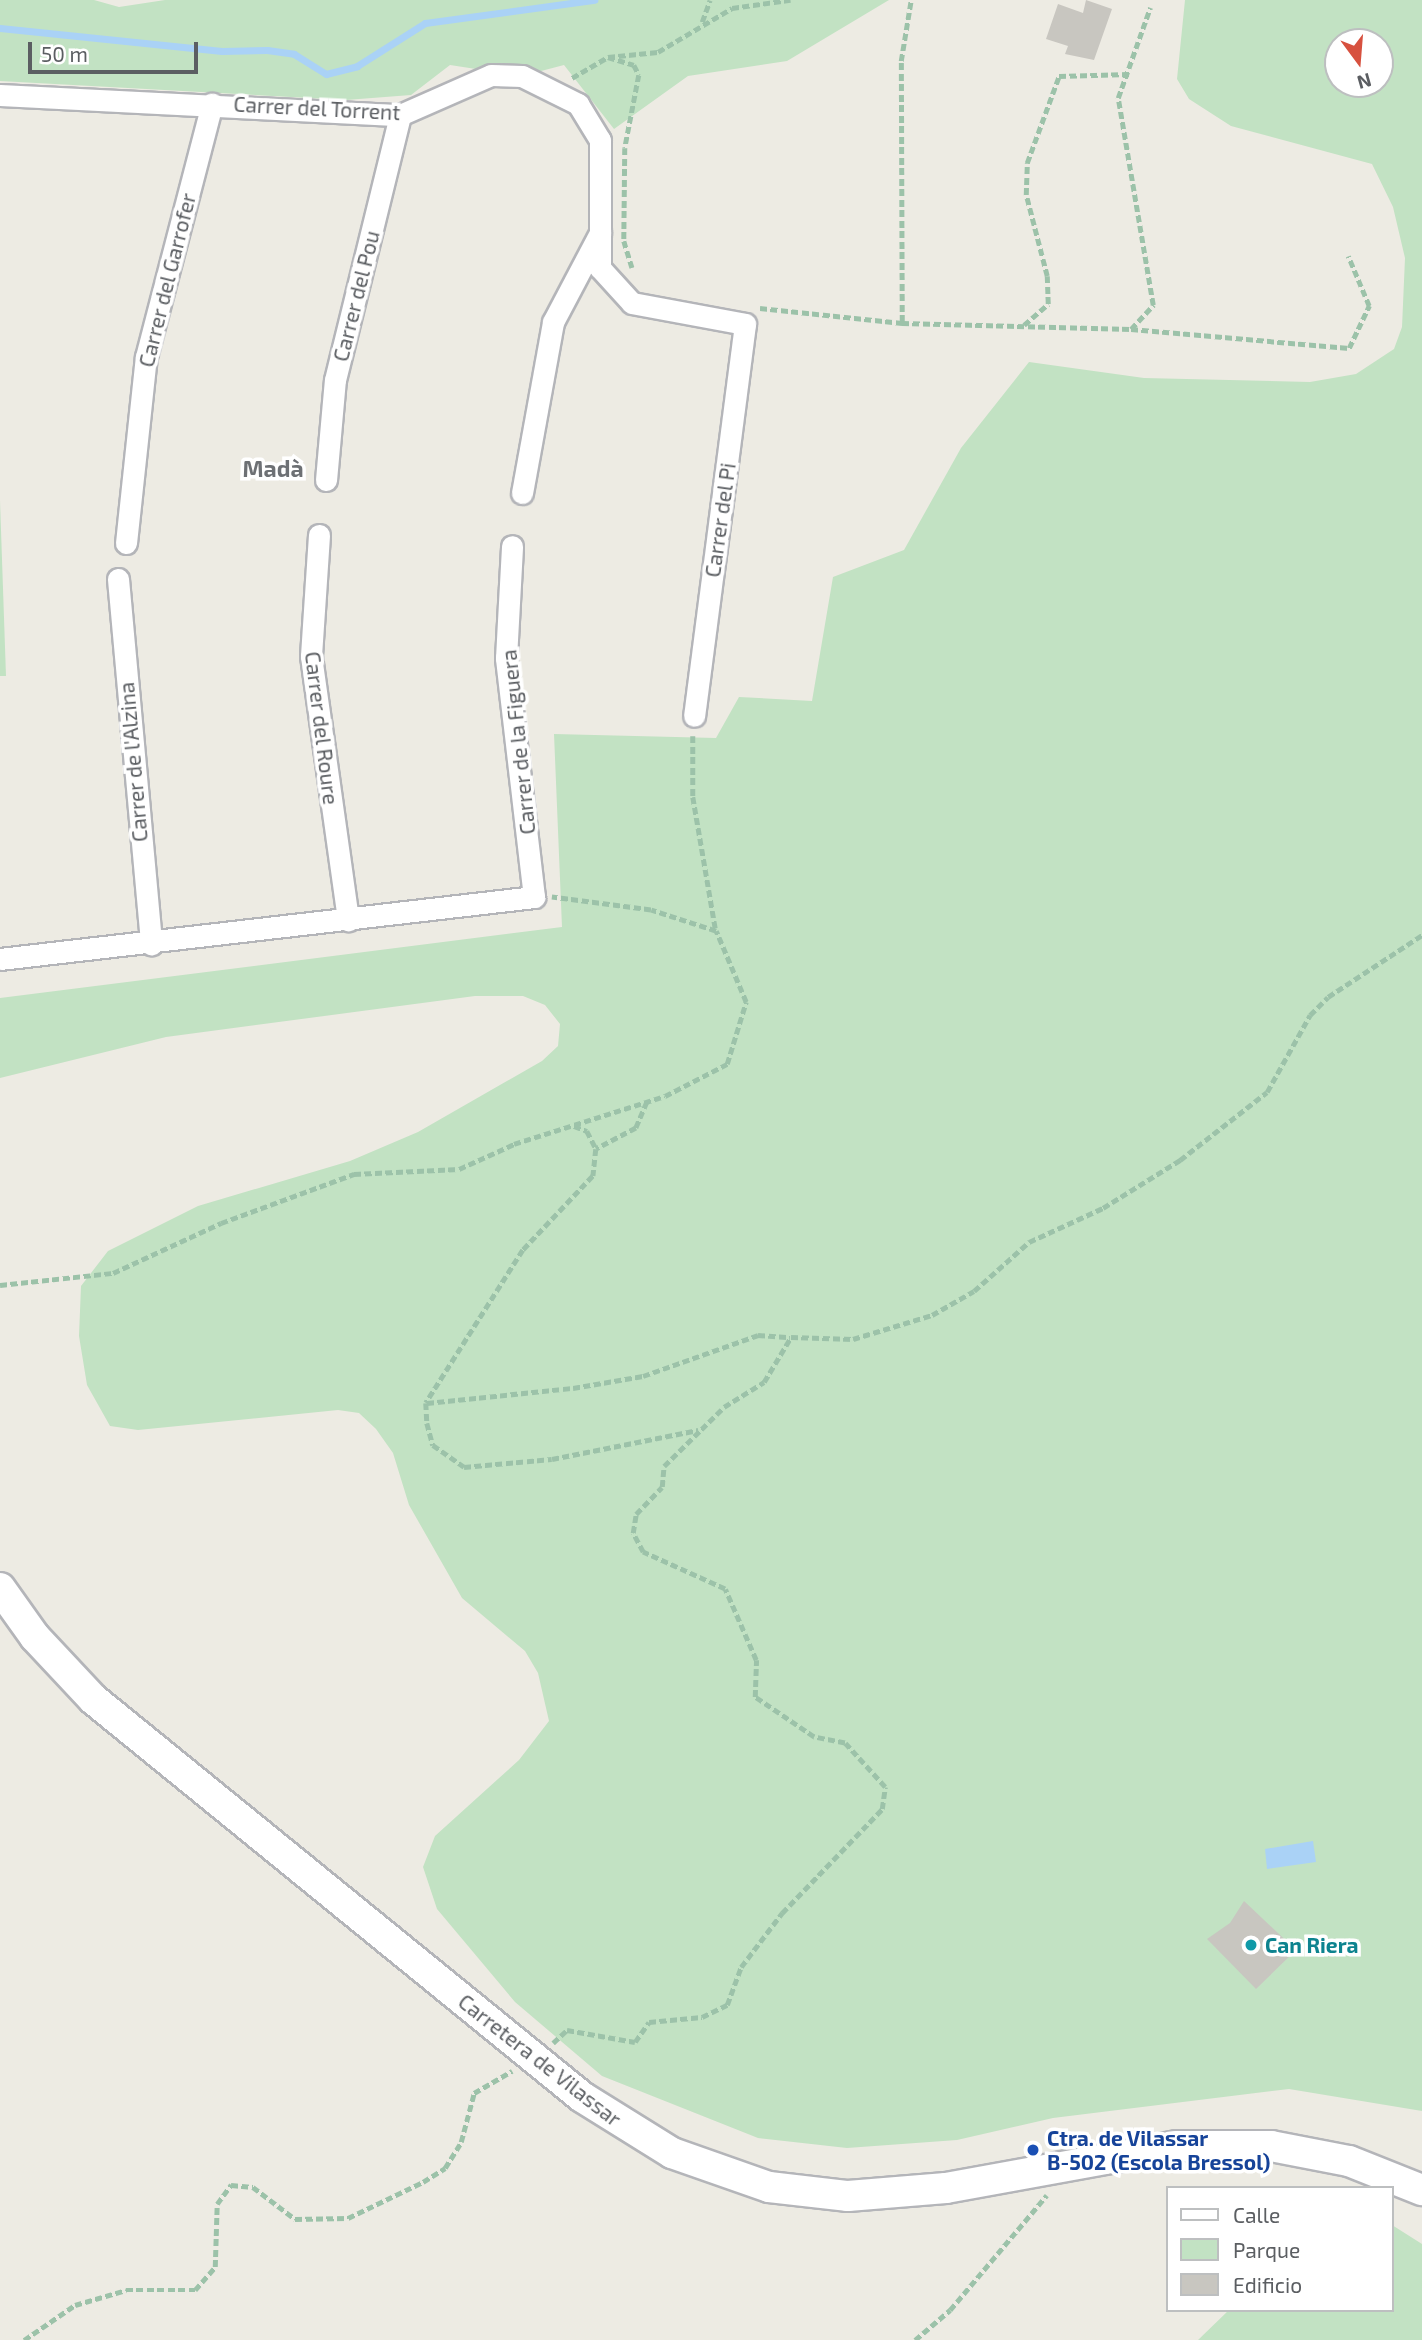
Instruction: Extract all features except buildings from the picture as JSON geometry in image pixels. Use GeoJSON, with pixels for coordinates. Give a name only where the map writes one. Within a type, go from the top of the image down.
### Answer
{"type":"FeatureCollection","features":[{"type":"Feature","properties":{"kind":"street","name":"Carrer del Torrent"},"geometry":{"type":"LineString","coordinates":[[0,95],[212,103],[400,115],[491,75],[522,76],[555,88],[578,104],[600,140],[600,268],[632,303],[745,314]]}},
{"type":"Feature","properties":{"kind":"street","name":"Carrer del Garrofer"},"geometry":{"type":"LineString","coordinates":[[126,543],[146,357],[212,103]]}},
{"type":"Feature","properties":{"kind":"street","name":"Carrer del Pou"},"geometry":{"type":"LineString","coordinates":[[326,480],[335,380],[400,115]]}},
{"type":"Feature","properties":{"kind":"street"},"geometry":{"type":"LineString","coordinates":[[522,492],[553,322],[600,233]]}},
{"type":"Feature","properties":{"kind":"street","name":"Carrer del Pi"},"geometry":{"type":"LineString","coordinates":[[694,716],[745,314]]}},
{"type":"Feature","properties":{"kind":"street","name":"Carrer del Roure"},"geometry":{"type":"LineString","coordinates":[[319,535],[311,656],[348,920]]}},
{"type":"Feature","properties":{"kind":"street","name":"Carrer de la Figuera"},"geometry":{"type":"LineString","coordinates":[[512,546],[506,657],[534,897]]}},
{"type":"Feature","properties":{"kind":"street","name":"Carrer de l'Alzina"},"geometry":{"type":"LineString","coordinates":[[118,579],[151,945]]}},
{"type":"Feature","properties":{"kind":"street"},"geometry":{"type":"LineString","coordinates":[[0,959],[151,945],[534,897]]}},
{"type":"Feature","properties":{"kind":"street","name":"Carretera de Vilassar"},"geometry":{"type":"LineString","coordinates":[[0,1588],[35,1637],[93,1699],[536,2060],[624,2126],[672,2153],[769,2187],[848,2196],[946,2188],[1177,2146],[1271,2146],[1349,2161],[1422,2190]]}},
{"type":"Feature","properties":{"kind":"path"},"geometry":{"type":"LineString","coordinates":[[701,24],[710,0]]}},
{"type":"Feature","properties":{"kind":"path"},"geometry":{"type":"LineString","coordinates":[[555,88],[608,57],[658,52],[732,8],[790,0]]}},
{"type":"Feature","properties":{"kind":"path"},"geometry":{"type":"LineString","coordinates":[[902,323],[907,314],[898,197],[901,61],[911,0]]}},
{"type":"Feature","properties":{"kind":"path"},"geometry":{"type":"LineString","coordinates":[[1130,329],[1153,305],[1118,98],[1129,75],[1150,8]]}},
{"type":"Feature","properties":{"kind":"path"},"geometry":{"type":"LineString","coordinates":[[608,57],[634,65],[639,75],[625,148],[624,241],[636,272]]}},
{"type":"Feature","properties":{"kind":"path"},"geometry":{"type":"LineString","coordinates":[[1022,326],[1048,304],[1047,276],[1026,194],[1027,163],[1059,76],[1129,75]]}},
{"type":"Feature","properties":{"kind":"path"},"geometry":{"type":"LineString","coordinates":[[745,314],[902,323],[1130,329],[1349,348],[1369,306],[1348,256]]}},
{"type":"Feature","properties":{"kind":"path"},"geometry":{"type":"LineString","coordinates":[[0,1284],[113,1273],[343,1178],[459,1169],[574,1125],[647,1101],[727,1064],[746,1002],[716,931],[693,797],[694,716]]}},
{"type":"Feature","properties":{"kind":"path"},"geometry":{"type":"LineString","coordinates":[[534,897],[651,910],[716,931]]}},
{"type":"Feature","properties":{"kind":"path"},"geometry":{"type":"LineString","coordinates":[[426,1403],[585,1386],[643,1376],[758,1335],[853,1339],[932,1315],[974,1291],[1029,1242],[1103,1208],[1180,1160],[1267,1092],[1310,1015],[1422,935]]}},
{"type":"Feature","properties":{"kind":"path"},"geometry":{"type":"LineString","coordinates":[[596,1149],[636,1128],[647,1101]]}},
{"type":"Feature","properties":{"kind":"path"},"geometry":{"type":"LineString","coordinates":[[574,1125],[586,1131],[596,1149],[593,1176],[523,1250],[426,1403],[433,1445],[464,1467],[552,1459],[700,1430]]}},
{"type":"Feature","properties":{"kind":"path"},"geometry":{"type":"LineString","coordinates":[[24,2340],[75,2305],[126,2290],[195,2290],[215,2267],[217,2204],[231,2185],[253,2187],[295,2219],[348,2218],[423,2182],[445,2168],[461,2142],[474,2093],[536,2060],[567,2030],[635,2042],[649,2022],[702,2017],[727,2005],[741,1968],[782,1913],[882,1809],[885,1787],[845,1743],[814,1737],[755,1697],[755,1660],[725,1589],[643,1552],[633,1533],[642,1502],[662,1487],[664,1466],[700,1430],[764,1382],[791,1337]]}},
{"type":"Feature","properties":{"kind":"path"},"geometry":{"type":"LineString","coordinates":[[915,2340],[976,2280],[1071,2164]]}},
{"type":"Feature","properties":{"kind":"green space"},"geometry":{"type":"Polygon","coordinates":[[[0,0],[94,0],[119,7],[165,0],[889,0],[787,61],[688,76],[614,129],[564,65],[522,76],[450,65],[411,95],[346,100],[0,81],[0,0]]]}},
{"type":"Feature","properties":{"kind":"green space"},"geometry":{"type":"Polygon","coordinates":[[[1185,0],[1422,0],[1422,2111],[1289,2089],[1053,2118],[957,2140],[847,2148],[758,2138],[602,2076],[515,2002],[437,1909],[423,1867],[435,1836],[519,1760],[549,1721],[538,1673],[525,1651],[462,1598],[409,1505],[393,1453],[376,1429],[359,1413],[338,1410],[138,1430],[110,1426],[87,1385],[79,1336],[81,1286],[108,1251],[198,1206],[350,1161],[418,1132],[542,1061],[558,1046],[560,1024],[545,1005],[523,996],[475,996],[166,1037],[0,1078],[0,998],[562,927],[554,734],[716,738],[739,697],[812,701],[833,577],[904,550],[961,448],[1029,362],[1144,378],[1310,382],[1356,374],[1394,349],[1402,327],[1405,258],[1393,207],[1372,164],[1231,126],[1189,99],[1177,79],[1185,0]]]}},
{"type":"Feature","properties":{"kind":"green space"},"geometry":{"type":"Polygon","coordinates":[[[0,501],[6,676],[0,676],[0,501]]]}},
{"type":"Feature","properties":{"kind":"green space"},"geometry":{"type":"Polygon","coordinates":[[[1394,2226],[1422,2244],[1422,2340],[1198,2340],[1227,2312],[1394,2312],[1394,2226]]]}},
{"type":"Feature","properties":{"kind":"water"},"geometry":{"type":"Polygon","coordinates":[[[1313,1841],[1316,1862],[1267,1869],[1265,1849],[1313,1841]]]}},
{"type":"Feature","properties":{"kind":"waterway"},"geometry":{"type":"LineString","coordinates":[[0,28],[222,51],[267,50],[294,54],[326,74],[357,66],[425,23],[594,0]]}},
{"type":"Feature","properties":{"kind":"place","name":"Can Riera"},"geometry":{"type":"Point","coordinates":[1251,1945]}},
{"type":"Feature","properties":{"kind":"place","name":"Ctra. de Vilassar B-502 (Escola Bressol)"},"geometry":{"type":"Point","coordinates":[1033,2150]}},
{"type":"Feature","properties":{"kind":"district","name":"Madà"},"geometry":{"type":"Point","coordinates":[273,468]}}]}
